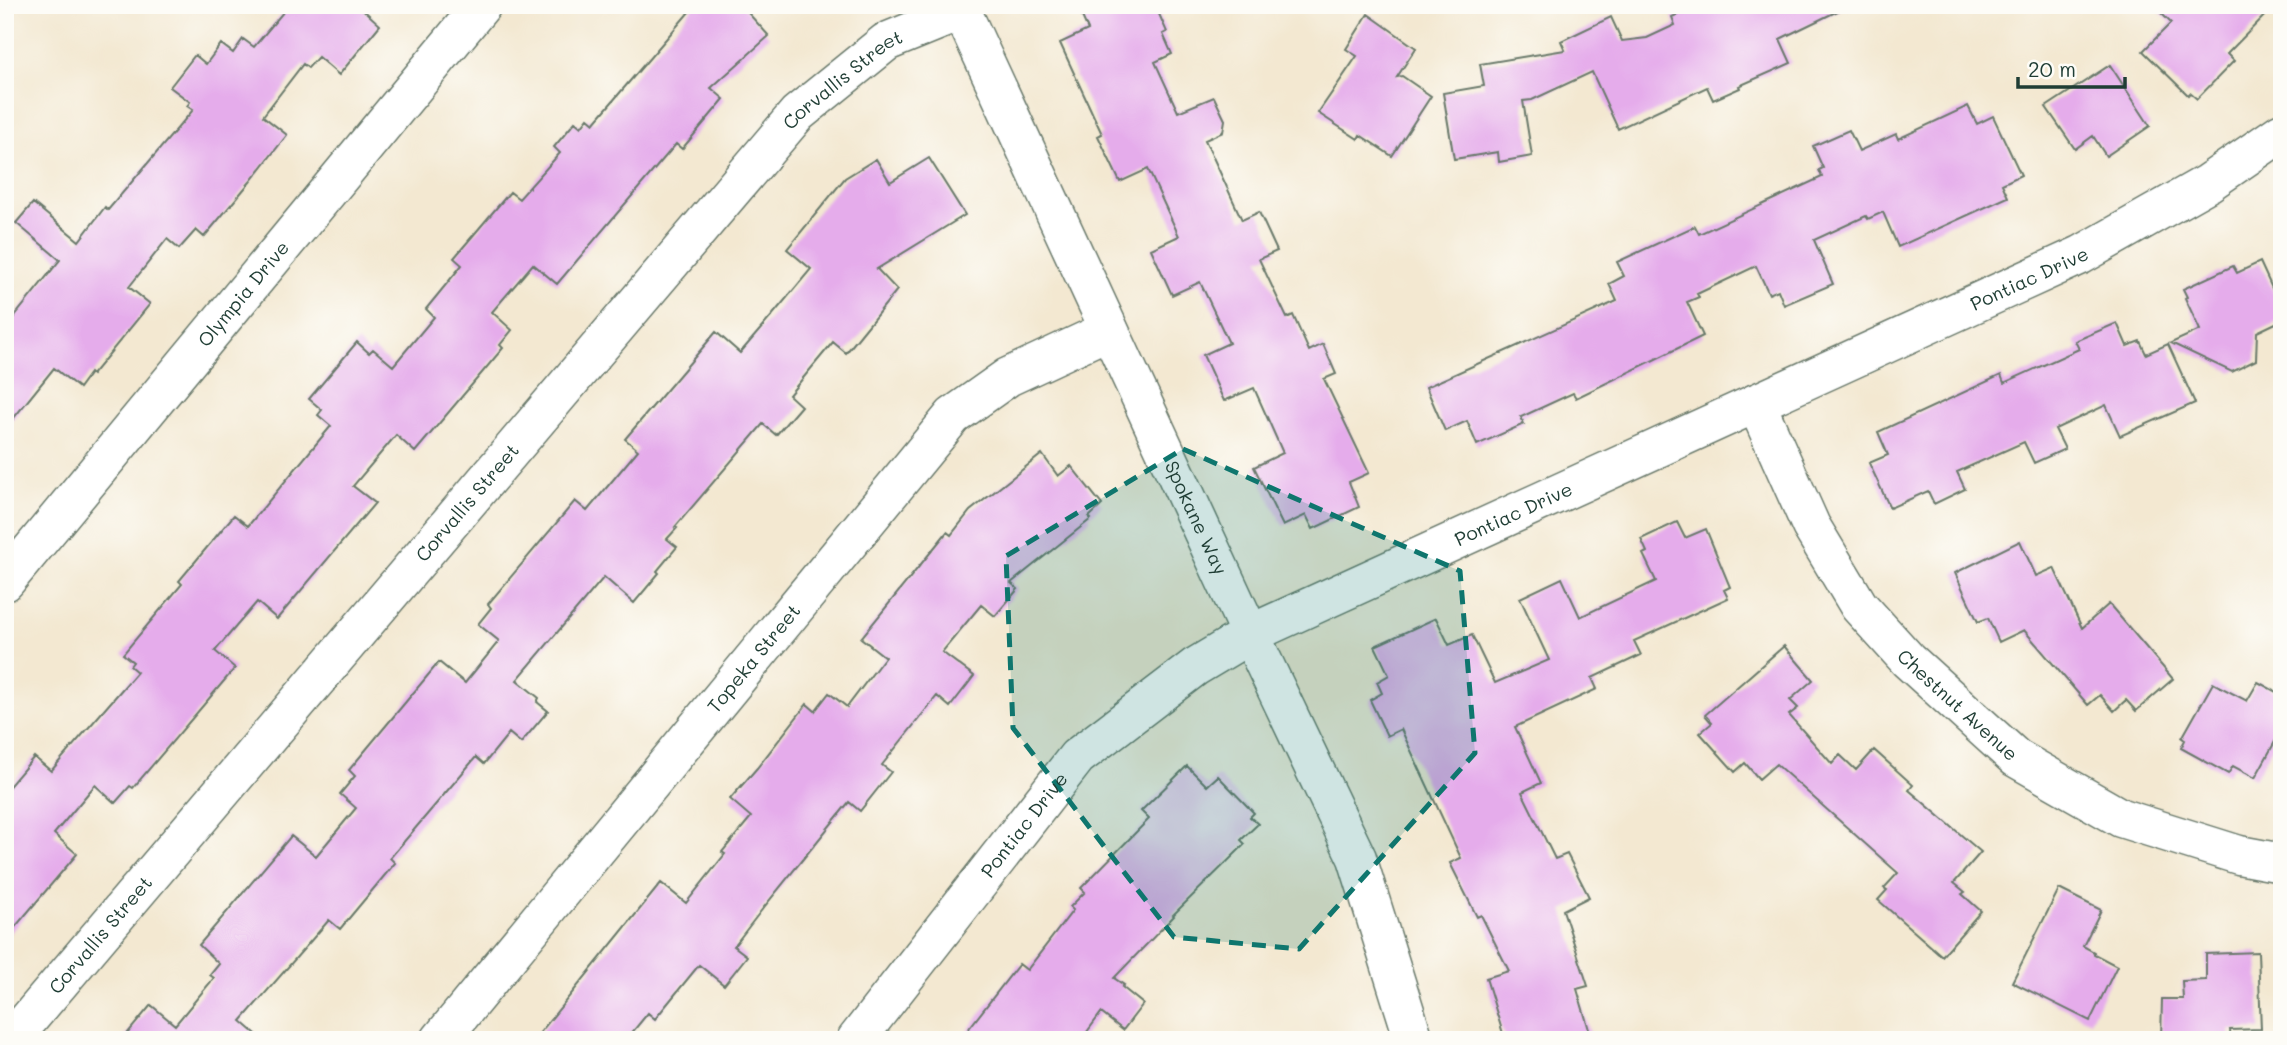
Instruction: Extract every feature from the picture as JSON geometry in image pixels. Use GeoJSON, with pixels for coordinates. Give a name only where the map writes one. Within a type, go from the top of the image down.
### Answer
{"type":"FeatureCollection","features":[{"type":"Feature","properties":{"kind":"street","name":"Olympia Drive"},"geometry":{"type":"LineString","coordinates":[[5,582],[482,5]]}},
{"type":"Feature","properties":{"kind":"street","name":"Spokane Way"},"geometry":{"type":"LineString","coordinates":[[960,8],[1250,634],[1357,858],[1414,1040]]}},
{"type":"Feature","properties":{"kind":"street","name":"Corvallis Street"},"geometry":{"type":"LineString","coordinates":[[11,1040],[797,114],[886,42],[960,8]]}},
{"type":"Feature","properties":{"kind":"street","name":"Pontiac Drive"},"geometry":{"type":"LineString","coordinates":[[856,1040],[1077,757],[1195,667],[1250,634],[2081,255],[2208,183],[2281,134]]}},
{"type":"Feature","properties":{"kind":"street","name":"Topeka Street"},"geometry":{"type":"LineString","coordinates":[[440,1040],[953,416],[1008,377],[1109,330]]}},
{"type":"Feature","properties":{"kind":"street","name":"Chestnut Avenue"},"geometry":{"type":"LineString","coordinates":[[1756,403],[1811,526],[1859,606],[1908,660],[2016,758],[2121,818],[2239,855],[2282,863]]}},
{"type":"Feature","properties":{"kind":"highlighted area"},"geometry":{"type":"Polygon","coordinates":[[[1183,449],[1460,571],[1475,753],[1299,949],[1174,937],[1013,728],[1006,556],[1183,449]]]}},
{"type":"Feature","properties":{"kind":"building"},"geometry":{"type":"Polygon","coordinates":[[[289,5],[358,5],[380,25],[339,75],[318,57],[308,68],[303,64],[263,116],[287,135],[250,182],[204,237],[196,230],[179,249],[167,239],[129,287],[150,304],[92,375],[90,373],[79,388],[54,368],[5,429],[5,328],[60,260],[16,223],[33,203],[79,241],[105,207],[108,210],[193,110],[187,106],[190,102],[170,87],[195,55],[206,64],[221,44],[233,53],[243,39],[254,47],[289,5]]]}},
{"type":"Feature","properties":{"kind":"building"},"geometry":{"type":"Polygon","coordinates":[[[695,5],[741,5],[769,36],[711,88],[724,99],[682,149],[676,144],[557,284],[533,264],[492,312],[512,330],[500,345],[503,348],[415,452],[396,435],[353,486],[375,503],[277,619],[257,602],[215,651],[235,668],[133,788],[130,786],[115,803],[95,785],[54,834],[77,854],[5,939],[5,791],[34,757],[51,771],[137,672],[130,666],[133,662],[123,654],[182,584],[179,581],[234,515],[248,526],[331,426],[318,415],[322,410],[309,399],[357,342],[369,353],[373,349],[393,366],[434,317],[426,309],[462,265],[454,258],[510,192],[519,199],[560,153],[554,147],[575,122],[581,127],[588,118],[594,123],[695,5]]]}},
{"type":"Feature","properties":{"kind":"building"},"geometry":{"type":"Polygon","coordinates":[[[1077,5],[1155,5],[1167,32],[1163,34],[1172,54],[1155,62],[1178,112],[1214,97],[1225,120],[1223,132],[1205,140],[1242,220],[1259,212],[1277,251],[1259,259],[1287,318],[1293,315],[1309,351],[1323,344],[1336,374],[1324,379],[1369,473],[1349,482],[1359,507],[1313,529],[1306,515],[1283,526],[1254,467],[1283,453],[1254,388],[1224,401],[1203,355],[1229,343],[1200,282],[1172,295],[1151,249],[1179,236],[1148,169],[1120,182],[1098,136],[1102,134],[1060,43],[1088,30],[1077,5]]]}},
{"type":"Feature","properties":{"kind":"building"},"geometry":{"type":"Polygon","coordinates":[[[1698,5],[1850,5],[1780,39],[1791,63],[1713,100],[1707,87],[1618,129],[1592,72],[1532,100],[1523,101],[1532,156],[1499,162],[1498,152],[1454,159],[1443,93],[1484,86],[1480,64],[1565,50],[1561,41],[1611,17],[1622,41],[1647,38],[1675,25],[1672,17],[1698,5]]]}},
{"type":"Feature","properties":{"kind":"building"},"geometry":{"type":"Polygon","coordinates":[[[2153,5],[2275,5],[2227,54],[2234,61],[2197,99],[2190,93],[2188,95],[2143,51],[2171,23],[2153,5]]]}},
{"type":"Feature","properties":{"kind":"building"},"geometry":{"type":"Polygon","coordinates":[[[1368,14],[1416,48],[1397,77],[1402,76],[1431,96],[1392,156],[1360,135],[1358,139],[1318,113],[1357,56],[1346,49],[1368,14]]]}},
{"type":"Feature","properties":{"kind":"building"},"geometry":{"type":"Polygon","coordinates":[[[2110,65],[2150,126],[2106,156],[2093,136],[2075,149],[2046,107],[2110,65]]]}},
{"type":"Feature","properties":{"kind":"building"},"geometry":{"type":"Polygon","coordinates":[[[1968,106],[1977,124],[1993,116],[2021,175],[2002,184],[2008,197],[1898,247],[1883,212],[1868,219],[1866,216],[1814,240],[1833,284],[1784,305],[1778,290],[1769,294],[1756,266],[1697,294],[1699,297],[1687,302],[1703,336],[1576,398],[1573,393],[1521,417],[1524,424],[1477,445],[1467,421],[1445,431],[1426,387],[1617,301],[1609,284],[1624,276],[1617,262],[1695,226],[1699,234],[1822,177],[1819,170],[1823,168],[1813,146],[1849,130],[1859,151],[1896,134],[1898,139],[1968,106]]]}},
{"type":"Feature","properties":{"kind":"building"},"geometry":{"type":"Polygon","coordinates":[[[929,158],[965,215],[877,269],[897,290],[846,353],[833,342],[789,395],[801,406],[776,435],[763,424],[675,527],[677,528],[667,539],[677,547],[634,603],[604,577],[517,680],[539,698],[537,702],[548,711],[521,743],[509,733],[484,764],[476,757],[390,858],[395,863],[340,929],[329,920],[241,1021],[263,1040],[122,1040],[151,1005],[175,1025],[214,978],[210,975],[219,964],[199,945],[291,836],[316,856],[356,808],[340,794],[355,776],[349,770],[439,662],[465,683],[499,641],[478,624],[491,608],[488,604],[575,501],[587,511],[638,450],[625,439],[716,332],[740,353],[770,318],[811,269],[787,249],[845,178],[876,159],[890,182],[929,158]]]}},
{"type":"Feature","properties":{"kind":"building"},"geometry":{"type":"Polygon","coordinates":[[[2260,262],[2282,310],[2282,320],[2257,332],[2256,360],[2232,372],[2171,343],[2200,330],[2183,289],[2233,266],[2237,273],[2260,262]]]}},
{"type":"Feature","properties":{"kind":"building"},"geometry":{"type":"Polygon","coordinates":[[[2117,323],[2127,346],[2140,341],[2146,354],[2168,344],[2195,403],[2120,436],[2106,405],[2055,429],[2065,449],[2034,463],[2024,442],[1957,472],[1965,489],[1934,504],[1928,491],[1890,508],[1869,463],[1888,455],[1878,432],[2001,375],[2004,383],[2079,349],[2075,341],[2117,323]]]}},
{"type":"Feature","properties":{"kind":"building"},"geometry":{"type":"Polygon","coordinates":[[[1042,454],[1058,476],[1071,466],[1102,505],[1089,517],[1091,519],[1011,583],[1018,589],[995,616],[981,605],[942,652],[974,676],[950,707],[937,696],[882,765],[891,772],[860,811],[849,802],[764,907],[734,946],[747,956],[724,985],[699,965],[655,1019],[648,1013],[626,1040],[534,1040],[661,883],[686,903],[751,817],[730,799],[807,704],[815,711],[829,693],[847,707],[885,657],[861,638],[947,532],[951,535],[970,511],[1042,454]]]}},
{"type":"Feature","properties":{"kind":"building"},"geometry":{"type":"Polygon","coordinates":[[[1677,522],[1685,538],[1706,529],[1730,587],[1724,590],[1728,598],[1634,641],[1641,655],[1592,678],[1597,689],[1515,727],[1541,783],[1522,792],[1555,859],[1567,854],[1589,897],[1563,910],[1588,986],[1577,989],[1590,1033],[1567,1040],[1505,1040],[1486,978],[1509,971],[1481,915],[1477,917],[1450,863],[1461,858],[1401,729],[1387,736],[1370,700],[1382,693],[1377,682],[1389,675],[1375,646],[1436,618],[1449,645],[1472,635],[1495,683],[1549,660],[1520,598],[1562,578],[1580,617],[1656,581],[1643,554],[1647,552],[1641,539],[1677,522]]]}},
{"type":"Feature","properties":{"kind":"building"},"geometry":{"type":"Polygon","coordinates":[[[2020,541],[2036,576],[2054,568],[2082,628],[2109,604],[2173,679],[2136,711],[2126,700],[2114,711],[2100,695],[2088,705],[2024,630],[1999,642],[1988,618],[1978,622],[1955,573],[2020,541]]]}},
{"type":"Feature","properties":{"kind":"building"},"geometry":{"type":"Polygon","coordinates":[[[1784,646],[1813,680],[1790,700],[1798,708],[1789,715],[1832,764],[1840,755],[1856,770],[1874,750],[1913,785],[1909,790],[1981,852],[1954,883],[1981,911],[1942,956],[1878,900],[1887,890],[1884,888],[1898,873],[1776,764],[1759,779],[1745,763],[1735,772],[1700,733],[1712,723],[1705,715],[1784,646]]]}},
{"type":"Feature","properties":{"kind":"building"},"geometry":{"type":"Polygon","coordinates":[[[2258,682],[2282,695],[2282,729],[2255,778],[2233,766],[2228,774],[2181,748],[2185,740],[2182,738],[2213,683],[2247,701],[2258,682]]]}},
{"type":"Feature","properties":{"kind":"building"},"geometry":{"type":"Polygon","coordinates":[[[1187,766],[1207,786],[1218,776],[1254,813],[1250,817],[1258,824],[1241,840],[1245,844],[1114,978],[1143,1004],[1123,1030],[1101,1013],[1081,1040],[960,1040],[1019,964],[1027,970],[1073,910],[1070,907],[1085,892],[1081,888],[1149,819],[1141,811],[1187,766]]]}},
{"type":"Feature","properties":{"kind":"building"},"geometry":{"type":"Polygon","coordinates":[[[2059,889],[2101,910],[2083,946],[2117,966],[2090,1021],[2012,982],[2059,889]]]}},
{"type":"Feature","properties":{"kind":"building"},"geometry":{"type":"Polygon","coordinates":[[[2258,952],[2261,1029],[2230,1030],[2231,1040],[2161,1040],[2162,999],[2183,999],[2182,981],[2206,980],[2206,954],[2258,952]]]}}]}
